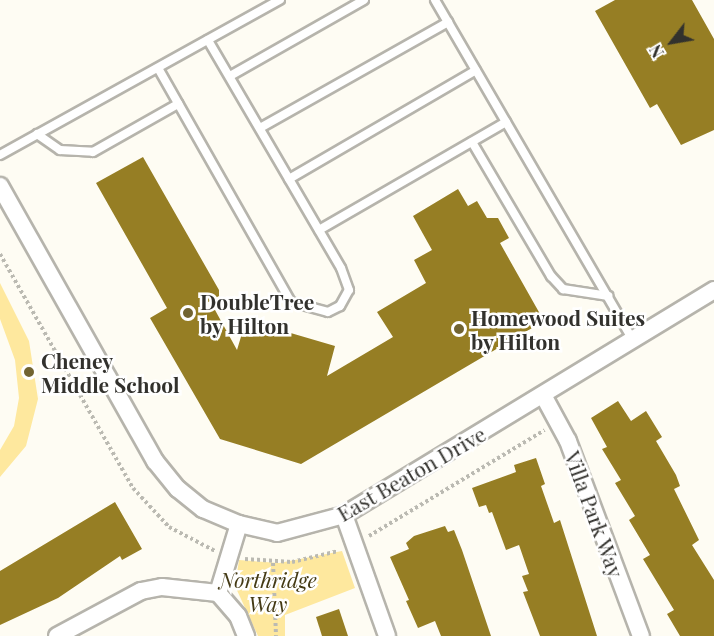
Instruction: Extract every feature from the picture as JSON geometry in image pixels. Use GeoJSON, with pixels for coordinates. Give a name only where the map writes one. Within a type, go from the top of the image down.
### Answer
{"type":"FeatureCollection","features":[{"type":"Feature","properties":{"kind":"street","name":"East Beaton Drive"},"geometry":{"type":"LineString","coordinates":[[0,186],[155,461],[178,489],[203,509],[239,524],[277,532],[344,515],[714,290]]}},
{"type":"Feature","properties":{"kind":"street","name":"Villa Park Way"},"geometry":{"type":"LineString","coordinates":[[543,395],[568,441],[641,636]]}},
{"type":"Feature","properties":{"kind":"street"},"geometry":{"type":"LineString","coordinates":[[344,515],[387,636]]}},
{"type":"Feature","properties":{"kind":"street"},"geometry":{"type":"LineString","coordinates":[[218,593],[227,555],[239,524]]}},
{"type":"Feature","properties":{"kind":"street"},"geometry":{"type":"LineString","coordinates":[[57,636],[141,591],[162,587],[218,593],[238,616],[246,636]]}},
{"type":"Feature","properties":{"kind":"lane"},"geometry":{"type":"LineString","coordinates":[[0,155],[280,0]]}},
{"type":"Feature","properties":{"kind":"lane"},"geometry":{"type":"LineString","coordinates":[[230,76],[364,0]]}},
{"type":"Feature","properties":{"kind":"lane"},"geometry":{"type":"LineString","coordinates":[[435,0],[633,340]]}},
{"type":"Feature","properties":{"kind":"lane"},"geometry":{"type":"LineString","coordinates":[[260,128],[448,22]]}},
{"type":"Feature","properties":{"kind":"lane"},"geometry":{"type":"LineString","coordinates":[[158,68],[278,286],[291,302],[328,312],[340,306],[349,290],[319,230],[208,40]]}},
{"type":"Feature","properties":{"kind":"lane"},"geometry":{"type":"LineString","coordinates":[[289,179],[476,70]]}},
{"type":"Feature","properties":{"kind":"lane"},"geometry":{"type":"LineString","coordinates":[[37,134],[60,150],[93,152],[178,104]]}},
{"type":"Feature","properties":{"kind":"lane"},"geometry":{"type":"LineString","coordinates":[[319,230],[506,122]]}},
{"type":"Feature","properties":{"kind":"lane"},"geometry":{"type":"LineString","coordinates":[[472,142],[551,276],[563,289],[608,296]]}},
{"type":"Feature","properties":{"kind":"path"},"geometry":{"type":"LineString","coordinates":[[0,254],[133,488],[170,527],[227,555],[273,563],[326,555],[354,543],[549,428]]}},
{"type":"Feature","properties":{"kind":"path"},"geometry":{"type":"LineString","coordinates":[[273,563],[276,636]]}},
{"type":"Feature","properties":{"kind":"green space"},"geometry":{"type":"Polygon","coordinates":[[[0,283],[29,341],[38,399],[26,446],[0,477],[0,450],[14,426],[19,398],[15,360],[0,319],[0,283]]]}},
{"type":"Feature","properties":{"kind":"green space","name":"Northridge Way"},"geometry":{"type":"Polygon","coordinates":[[[342,551],[355,588],[285,615],[285,636],[258,636],[235,586],[239,560],[279,563],[342,551]]]}},
{"type":"Feature","properties":{"kind":"building"},"geometry":{"type":"Polygon","coordinates":[[[615,0],[692,0],[714,39],[714,130],[681,145],[657,104],[650,108],[595,11],[615,0]]]}},
{"type":"Feature","properties":{"kind":"building"},"geometry":{"type":"Polygon","coordinates":[[[143,157],[219,290],[219,296],[201,306],[215,310],[237,350],[246,320],[335,346],[327,376],[393,337],[377,312],[426,283],[414,260],[432,250],[413,216],[458,189],[468,206],[477,201],[487,218],[498,218],[509,238],[500,243],[544,321],[301,464],[220,439],[150,318],[167,308],[96,183],[143,157]]]}},
{"type":"Feature","properties":{"kind":"building"},"geometry":{"type":"Polygon","coordinates":[[[618,401],[631,421],[646,411],[662,437],[656,441],[676,475],[680,486],[674,489],[699,540],[692,545],[714,580],[714,636],[680,636],[667,614],[674,610],[643,559],[650,555],[629,520],[635,516],[615,483],[621,480],[602,449],[607,447],[591,418],[618,401]]]}},
{"type":"Feature","properties":{"kind":"building"},"geometry":{"type":"Polygon","coordinates":[[[536,458],[545,484],[541,486],[554,523],[560,520],[597,636],[540,636],[523,592],[528,591],[522,576],[529,574],[519,545],[506,550],[492,512],[489,513],[486,505],[479,507],[472,488],[516,472],[514,465],[536,458]]]}},
{"type":"Feature","properties":{"kind":"building"},"geometry":{"type":"Polygon","coordinates":[[[115,502],[142,549],[122,560],[120,556],[58,598],[0,625],[0,571],[115,502]]]}},
{"type":"Feature","properties":{"kind":"building"},"geometry":{"type":"Polygon","coordinates":[[[445,526],[448,532],[454,530],[491,636],[441,636],[435,621],[418,628],[406,601],[409,600],[390,557],[409,549],[406,543],[414,536],[445,526]]]}},
{"type":"Feature","properties":{"kind":"building"},"geometry":{"type":"Polygon","coordinates":[[[339,609],[348,636],[322,636],[316,617],[339,609]]]}},
{"type":"Feature","properties":{"kind":"place","name":"DoubleTree by Hilton"},"geometry":{"type":"Point","coordinates":[188,313]}},
{"type":"Feature","properties":{"kind":"place","name":"Homewood Suites by Hilton"},"geometry":{"type":"Point","coordinates":[459,329]}},
{"type":"Feature","properties":{"kind":"place","name":"Cheney Middle School"},"geometry":{"type":"Point","coordinates":[29,372]}}]}
